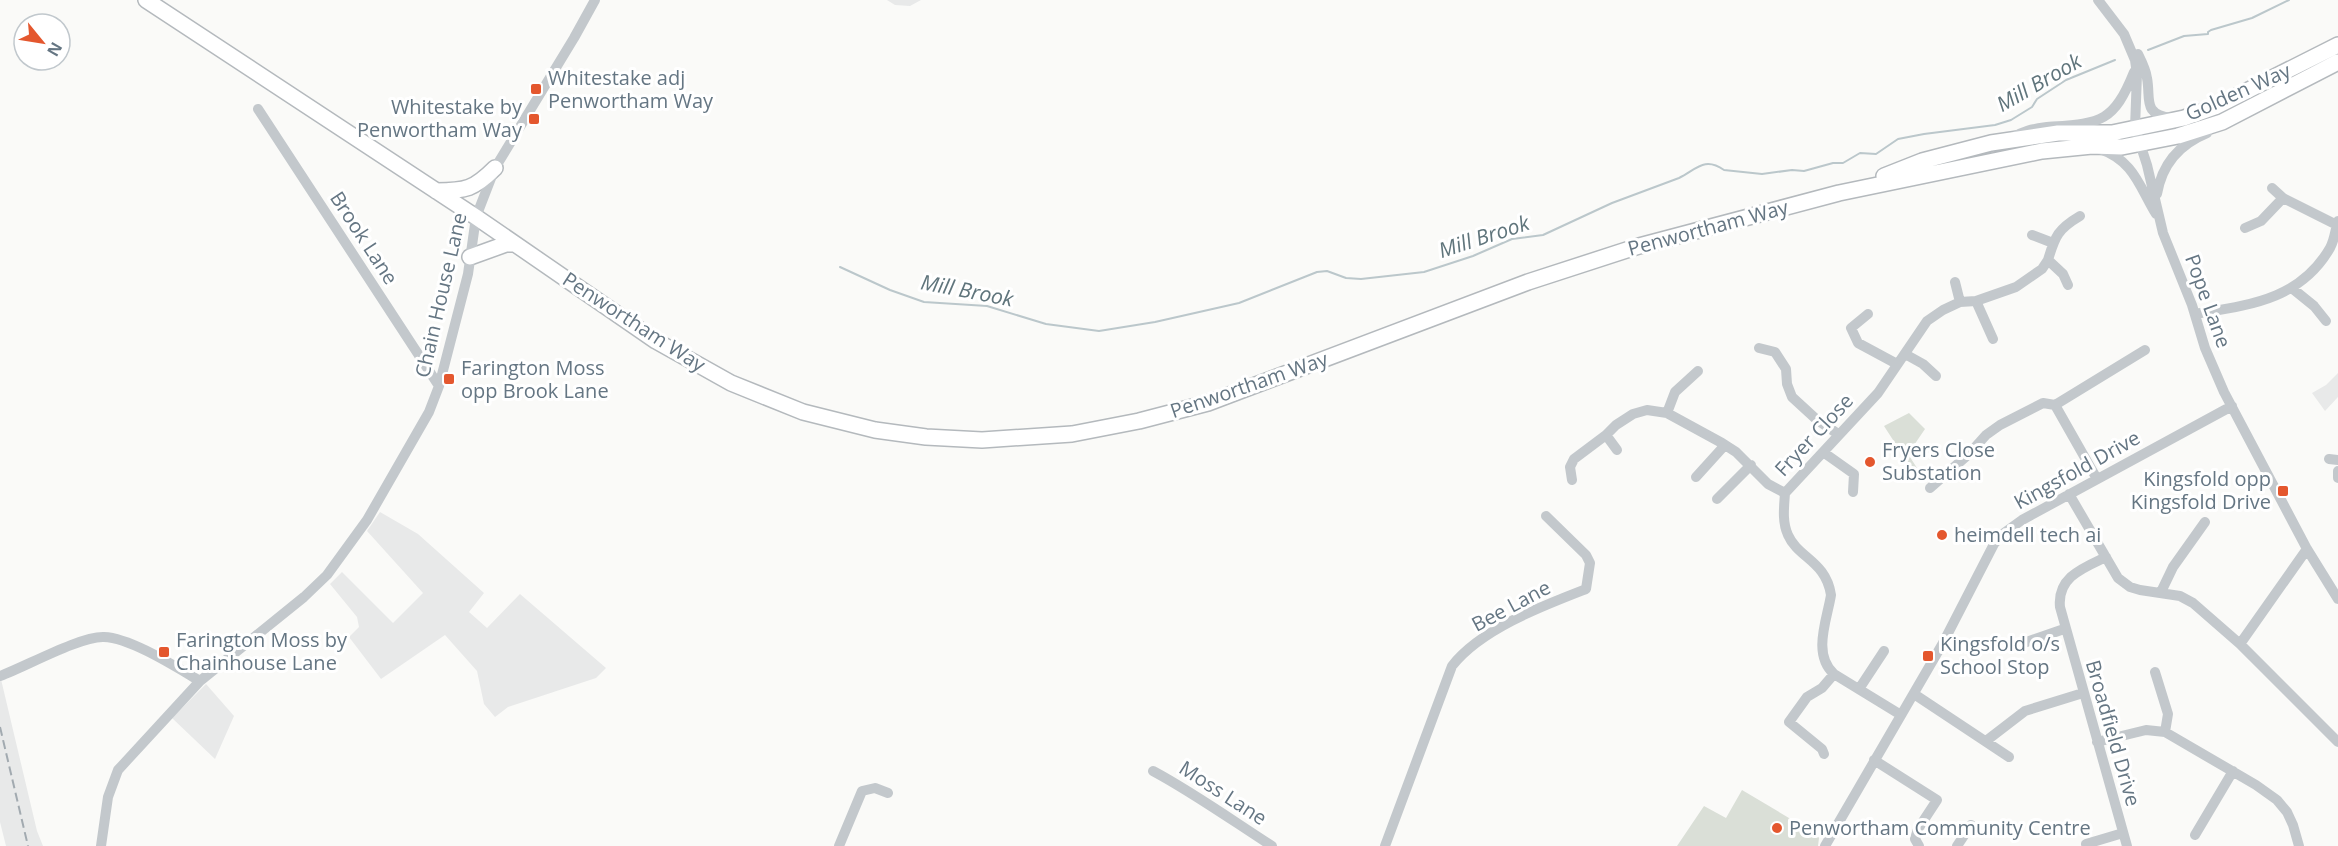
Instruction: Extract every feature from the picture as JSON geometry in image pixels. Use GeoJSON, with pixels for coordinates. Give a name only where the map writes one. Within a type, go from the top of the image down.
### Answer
{"type":"FeatureCollection","features":[{"type":"Feature","properties":{"kind":"highway","name":"Penwortham Way"},"geometry":{"type":"LineString","coordinates":[[146,0],[476,217],[657,341],[731,383],[803,411],[875,430],[926,437],[982,440],[1072,434],[1139,421],[1208,403],[1528,282],[1639,246],[1839,193],[2042,151],[2139,144]]}},
{"type":"Feature","properties":{"kind":"highway","name":"Golden Way"},"geometry":{"type":"LineString","coordinates":[[2134,128],[2184,118],[2215,107],[2338,45]]}},
{"type":"Feature","properties":{"kind":"highway","name":"Golden Way"},"geometry":{"type":"LineString","coordinates":[[2139,144],[2178,136],[2222,122],[2338,62]]}},
{"type":"Feature","properties":{"kind":"highway","name":"Penwortham Way"},"geometry":{"type":"LineString","coordinates":[[1839,193],[1922,161],[2006,141],[2058,133],[2112,133],[2134,128]]}},
{"type":"Feature","properties":{"kind":"highway"},"geometry":{"type":"LineString","coordinates":[[436,191],[464,191],[480,183],[495,168]]}},
{"type":"Feature","properties":{"kind":"highway"},"geometry":{"type":"LineString","coordinates":[[470,257],[506,244],[515,244]]}},
{"type":"Feature","properties":{"kind":"street","name":"Chain House Lane"},"geometry":{"type":"LineString","coordinates":[[101,846],[108,797],[118,770],[200,681],[304,597],[339,561],[367,520],[429,412],[439,386],[470,257],[476,217],[495,168],[595,0]]}},
{"type":"Feature","properties":{"kind":"street","name":"Pope Lane"},"geometry":{"type":"LineString","coordinates":[[2098,0],[2118,24],[2130,45],[2136,67],[2134,128],[2147,165],[2160,220],[2195,314],[2205,348],[2232,406],[2307,549],[2338,599]]}},
{"type":"Feature","properties":{"kind":"street"},"geometry":{"type":"LineString","coordinates":[[2130,45],[2142,62],[2148,80],[2149,106],[2153,112],[2161,117],[2184,118]]}},
{"type":"Feature","properties":{"kind":"street"},"geometry":{"type":"LineString","coordinates":[[2006,141],[2025,129],[2086,124],[2105,117],[2118,105],[2136,67]]}},
{"type":"Feature","properties":{"kind":"street"},"geometry":{"type":"LineString","coordinates":[[2156,201],[2159,182],[2165,169],[2184,144],[2255,112],[2271,103],[2285,90]]}},
{"type":"Feature","properties":{"kind":"street","name":"Brook Lane"},"geometry":{"type":"LineString","coordinates":[[258,109],[439,386]]}},
{"type":"Feature","properties":{"kind":"street"},"geometry":{"type":"LineString","coordinates":[[2092,146],[2112,153],[2131,169],[2160,220]]}},
{"type":"Feature","properties":{"kind":"street"},"geometry":{"type":"LineString","coordinates":[[2195,314],[2269,299],[2292,289],[2316,268],[2330,248],[2337,230],[2283,198],[2272,188]]}},
{"type":"Feature","properties":{"kind":"street"},"geometry":{"type":"LineString","coordinates":[[2245,228],[2261,221],[2283,198]]}},
{"type":"Feature","properties":{"kind":"street"},"geometry":{"type":"LineString","coordinates":[[2068,285],[2063,274],[2048,260],[2053,243],[2063,226],[2080,216]]}},
{"type":"Feature","properties":{"kind":"street"},"geometry":{"type":"LineString","coordinates":[[2032,235],[2053,243]]}},
{"type":"Feature","properties":{"kind":"street","name":"Fryer Close"},"geometry":{"type":"LineString","coordinates":[[1834,674],[1826,667],[1822,656],[1831,595],[1830,586],[1823,573],[1788,536],[1783,511],[1785,493],[1878,393],[1927,321],[1942,310],[1960,302],[1976,301],[2016,287],[2042,269],[2048,260]]}},
{"type":"Feature","properties":{"kind":"street"},"geometry":{"type":"LineString","coordinates":[[1955,282],[1960,302]]}},
{"type":"Feature","properties":{"kind":"street"},"geometry":{"type":"LineString","coordinates":[[2292,289],[2314,306],[2326,321]]}},
{"type":"Feature","properties":{"kind":"street"},"geometry":{"type":"LineString","coordinates":[[1976,301],[1993,339]]}},
{"type":"Feature","properties":{"kind":"street"},"geometry":{"type":"LineString","coordinates":[[1868,314],[1851,328],[1858,343],[1897,364]]}},
{"type":"Feature","properties":{"kind":"street"},"geometry":{"type":"LineString","coordinates":[[1759,348],[1774,352],[1786,369],[1787,384],[1792,397],[1816,420],[1838,434]]}},
{"type":"Feature","properties":{"kind":"street"},"geometry":{"type":"LineString","coordinates":[[1930,488],[1970,454],[1993,430],[2043,404],[2055,405],[2145,350]]}},
{"type":"Feature","properties":{"kind":"street"},"geometry":{"type":"LineString","coordinates":[[1905,354],[1923,364],[1936,376]]}},
{"type":"Feature","properties":{"kind":"street"},"geometry":{"type":"LineString","coordinates":[[1667,413],[1675,392],[1698,371]]}},
{"type":"Feature","properties":{"kind":"street"},"geometry":{"type":"LineString","coordinates":[[2055,405],[2097,478]]}},
{"type":"Feature","properties":{"kind":"street","name":"Kingsfold Drive"},"geometry":{"type":"LineString","coordinates":[[1826,846],[1943,643],[1994,544],[2004,533],[2022,520],[2097,478],[2232,406]]}},
{"type":"Feature","properties":{"kind":"street"},"geometry":{"type":"LineString","coordinates":[[1572,480],[1570,467],[1574,459],[1616,425],[1633,414],[1647,410],[1667,413],[1725,446],[1751,465],[1768,484],[1785,493]]}},
{"type":"Feature","properties":{"kind":"street"},"geometry":{"type":"LineString","coordinates":[[1606,435],[1617,450]]}},
{"type":"Feature","properties":{"kind":"street"},"geometry":{"type":"LineString","coordinates":[[1696,477],[1725,446]]}},
{"type":"Feature","properties":{"kind":"street"},"geometry":{"type":"LineString","coordinates":[[1822,452],[1858,470],[1853,492]]}},
{"type":"Feature","properties":{"kind":"street"},"geometry":{"type":"LineString","coordinates":[[1717,499],[1751,465]]}},
{"type":"Feature","properties":{"kind":"street"},"geometry":{"type":"LineString","coordinates":[[2338,471],[2338,478]]}},
{"type":"Feature","properties":{"kind":"street"},"geometry":{"type":"LineString","coordinates":[[2069,494],[2118,578],[2130,587],[2151,593],[2161,592],[2180,596],[2193,603],[2240,644],[2338,742]]}},
{"type":"Feature","properties":{"kind":"street","name":"Bee Lane"},"geometry":{"type":"LineString","coordinates":[[1385,846],[1452,666],[1460,655],[1496,630],[1586,590],[1590,563],[1586,555],[1546,516]]}},
{"type":"Feature","properties":{"kind":"street"},"geometry":{"type":"LineString","coordinates":[[2161,592],[2173,567],[2205,522]]}},
{"type":"Feature","properties":{"kind":"street"},"geometry":{"type":"LineString","coordinates":[[2240,644],[2307,549]]}},
{"type":"Feature","properties":{"kind":"street","name":"Broadfield Drive"},"geometry":{"type":"LineString","coordinates":[[2106,557],[2078,571],[2062,586],[2059,598],[2064,629],[2127,846]]}},
{"type":"Feature","properties":{"kind":"street"},"geometry":{"type":"LineString","coordinates":[[2015,646],[2064,629]]}},
{"type":"Feature","properties":{"kind":"street"},"geometry":{"type":"LineString","coordinates":[[1,676],[69,647],[103,637],[131,643],[200,681]]}},
{"type":"Feature","properties":{"kind":"street"},"geometry":{"type":"LineString","coordinates":[[1859,689],[1884,651]]}},
{"type":"Feature","properties":{"kind":"street"},"geometry":{"type":"LineString","coordinates":[[2155,672],[2168,714],[2165,732]]}},
{"type":"Feature","properties":{"kind":"street"},"geometry":{"type":"LineString","coordinates":[[1824,754],[1822,749],[1789,722],[1807,697],[1822,688],[1834,674],[1901,715]]}},
{"type":"Feature","properties":{"kind":"street"},"geometry":{"type":"LineString","coordinates":[[1986,741],[2025,711],[2083,693]]}},
{"type":"Feature","properties":{"kind":"street"},"geometry":{"type":"LineString","coordinates":[[1914,694],[2009,757]]}},
{"type":"Feature","properties":{"kind":"street"},"geometry":{"type":"LineString","coordinates":[[2097,742],[2146,730],[2165,732],[2234,771],[2277,800],[2294,825],[2299,846]]}},
{"type":"Feature","properties":{"kind":"street"},"geometry":{"type":"LineString","coordinates":[[1874,760],[1937,800],[1918,829],[1915,839],[1919,846]]}},
{"type":"Feature","properties":{"kind":"street","name":"Moss Lane"},"geometry":{"type":"LineString","coordinates":[[1153,771],[1171,779],[1272,846]]}},
{"type":"Feature","properties":{"kind":"street"},"geometry":{"type":"LineString","coordinates":[[2195,835],[2234,771]]}},
{"type":"Feature","properties":{"kind":"street"},"geometry":{"type":"LineString","coordinates":[[839,846],[862,791],[875,788],[888,794]]}},
{"type":"Feature","properties":{"kind":"street"},"geometry":{"type":"LineString","coordinates":[[1957,846],[1971,825]]}},
{"type":"Feature","properties":{"kind":"street"},"geometry":{"type":"LineString","coordinates":[[2086,844],[2123,833]]}},
{"type":"Feature","properties":{"kind":"shaded area"},"geometry":{"type":"Polygon","coordinates":[[[887,0],[921,0],[910,6],[895,5],[887,0]]]}},
{"type":"Feature","properties":{"kind":"shaded area"},"geometry":{"type":"Polygon","coordinates":[[[2338,373],[2338,397],[2325,411],[2312,393],[2326,385],[2338,373]]]}},
{"type":"Feature","properties":{"kind":"shaded area"},"geometry":{"type":"Polygon","coordinates":[[[1909,413],[1925,429],[1908,454],[1917,468],[1913,471],[1884,426],[1909,413]]]}},
{"type":"Feature","properties":{"kind":"shaded area"},"geometry":{"type":"Polygon","coordinates":[[[380,512],[418,534],[484,593],[469,612],[487,628],[520,594],[606,668],[596,678],[508,707],[495,717],[484,704],[477,671],[445,635],[381,679],[349,637],[359,627],[357,617],[330,584],[342,572],[393,623],[423,593],[367,531],[380,512]]]}},
{"type":"Feature","properties":{"kind":"shaded area"},"geometry":{"type":"Polygon","coordinates":[[[0,675],[37,831],[43,846],[6,846],[0,822],[0,675]]]}},
{"type":"Feature","properties":{"kind":"shaded area"},"geometry":{"type":"Polygon","coordinates":[[[206,684],[234,716],[215,759],[172,718],[206,684]]]}},
{"type":"Feature","properties":{"kind":"shaded area"},"geometry":{"type":"Polygon","coordinates":[[[1742,790],[1816,834],[1819,838],[1818,846],[1677,846],[1704,806],[1726,818],[1742,790]]]}},
{"type":"Feature","properties":{"kind":"waterway","name":"Mill Brook"},"geometry":{"type":"LineString","coordinates":[[2148,50],[2184,36],[2208,34],[2211,30],[2252,18],[2289,0]]}},
{"type":"Feature","properties":{"kind":"waterway","name":"Mill Brook"},"geometry":{"type":"LineString","coordinates":[[840,267],[890,290],[924,302],[987,306],[1046,324],[1099,331],[1155,322],[1239,303],[1317,272],[1327,271],[1346,278],[1361,279],[1424,272],[1473,256],[1512,239],[1543,235],[1612,203],[1679,178],[1705,164],[1711,164],[1724,170],[1762,174],[1792,170],[1804,171],[1833,163],[1843,163],[1860,153],[1876,154],[1898,139],[1995,125],[2011,120],[2032,107],[2037,99],[2066,80],[2115,60]]}},
{"type":"Feature","properties":{"kind":"railway"},"geometry":{"type":"LineString","coordinates":[[0,727],[28,846]]}},
{"type":"Feature","properties":{"kind":"place","name":"Whitestake adj Penwortham Way"},"geometry":{"type":"Point","coordinates":[536,89]}},
{"type":"Feature","properties":{"kind":"place","name":"Whitestake by Penwortham Way"},"geometry":{"type":"Point","coordinates":[534,119]}},
{"type":"Feature","properties":{"kind":"place","name":"Farington Moss opp Brook Lane"},"geometry":{"type":"Point","coordinates":[449,379]}},
{"type":"Feature","properties":{"kind":"place","name":"Fryers Close Substation"},"geometry":{"type":"Point","coordinates":[1870,462]}},
{"type":"Feature","properties":{"kind":"place","name":"Kingsfold opp Kingsfold Drive"},"geometry":{"type":"Point","coordinates":[2283,491]}},
{"type":"Feature","properties":{"kind":"place","name":"heimdell tech ai"},"geometry":{"type":"Point","coordinates":[1942,535]}},
{"type":"Feature","properties":{"kind":"place","name":"Farington Moss by Chainhouse Lane"},"geometry":{"type":"Point","coordinates":[164,652]}},
{"type":"Feature","properties":{"kind":"place","name":"Kingsfold o/s School Stop"},"geometry":{"type":"Point","coordinates":[1928,656]}},
{"type":"Feature","properties":{"kind":"place","name":"Penwortham Community Centre"},"geometry":{"type":"Point","coordinates":[1777,828]}}]}
